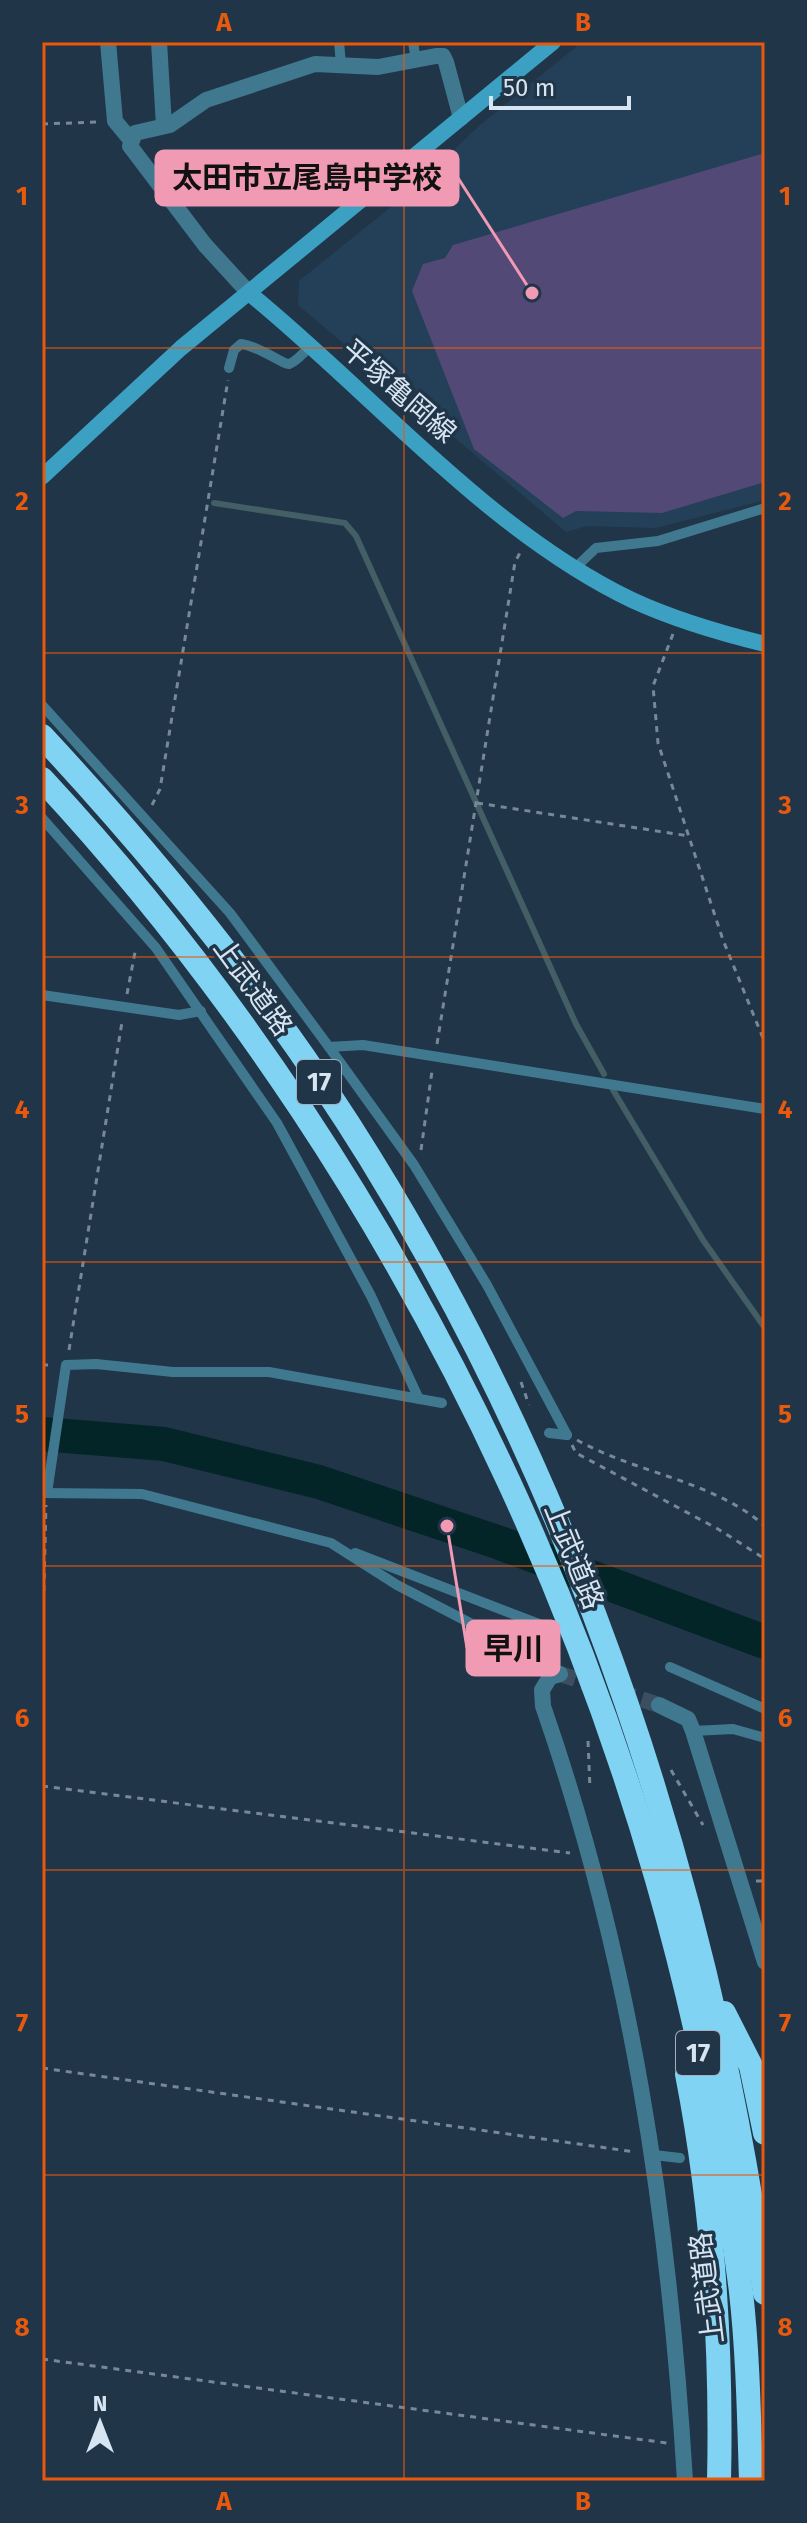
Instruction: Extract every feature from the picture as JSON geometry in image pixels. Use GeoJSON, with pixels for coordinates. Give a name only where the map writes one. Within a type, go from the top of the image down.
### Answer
{"type":"FeatureCollection","features":[{"type":"Feature","properties":{"kind":"highway","name":"上武道路"},"geometry":{"type":"LineString","coordinates":[[42,736],[177,890],[258,996],[368,1154],[476,1346],[533,1470],[607,1648],[663,1809],[711,1986],[751,2187],[765,2293]]}},
{"type":"Feature","properties":{"kind":"highway","name":"上武道路"},"geometry":{"type":"LineString","coordinates":[[42,779],[121,864],[205,970],[330,1150],[436,1336],[502,1463],[576,1640],[626,1780],[674,1950],[711,2107],[741,2294],[751,2481]]}},
{"type":"Feature","properties":{"kind":"highway"},"geometry":{"type":"LineString","coordinates":[[674,1950],[678,2023],[713,2238],[720,2377],[719,2481]]}},
{"type":"Feature","properties":{"kind":"highway"},"geometry":{"type":"LineString","coordinates":[[711,1986],[751,2066],[765,2133]]}},
{"type":"Feature","properties":{"kind":"main road"},"geometry":{"type":"LineString","coordinates":[[42,477],[181,348],[553,42]]}},
{"type":"Feature","properties":{"kind":"main road","name":"平塚亀岡線"},"geometry":{"type":"LineString","coordinates":[[249,293],[530,538],[632,600],[679,619],[765,644]]}},
{"type":"Feature","properties":{"kind":"street"},"geometry":{"type":"LineString","coordinates":[[108,42],[115,121],[130,139],[130,146],[205,245],[249,293]]}},
{"type":"Feature","properties":{"kind":"street"},"geometry":{"type":"LineString","coordinates":[[159,42],[164,126]]}},
{"type":"Feature","properties":{"kind":"street"},"geometry":{"type":"LineString","coordinates":[[130,139],[135,133],[164,126],[206,100],[315,64],[378,67],[443,56],[461,118]]}},
{"type":"Feature","properties":{"kind":"street"},"geometry":{"type":"LineString","coordinates":[[555,1676],[542,1690],[543,1706],[591,1854],[627,2005],[654,2155],[685,2481]]}},
{"type":"Feature","properties":{"kind":"street"},"geometry":{"type":"LineString","coordinates":[[659,1705],[688,1719],[693,1731],[765,1962]]}},
{"type":"Feature","properties":{"kind":"lane"},"geometry":{"type":"LineString","coordinates":[[339,42],[341,64]]}},
{"type":"Feature","properties":{"kind":"lane"},"geometry":{"type":"LineString","coordinates":[[413,42],[416,60]]}},
{"type":"Feature","properties":{"kind":"lane"},"geometry":{"type":"LineString","coordinates":[[229,368],[234,350],[241,344],[260,348],[283,365],[290,364],[310,347]]}},
{"type":"Feature","properties":{"kind":"lane"},"geometry":{"type":"LineString","coordinates":[[575,568],[596,548],[658,541],[765,508]]}},
{"type":"Feature","properties":{"kind":"lane"},"geometry":{"type":"LineString","coordinates":[[42,705],[230,913],[414,1165],[487,1285],[567,1435]]}},
{"type":"Feature","properties":{"kind":"lane"},"geometry":{"type":"LineString","coordinates":[[42,818],[144,933],[277,1123],[371,1296],[419,1399]]}},
{"type":"Feature","properties":{"kind":"lane"},"geometry":{"type":"LineString","coordinates":[[99,882],[121,864]]}},
{"type":"Feature","properties":{"kind":"lane"},"geometry":{"type":"LineString","coordinates":[[42,995],[179,1015],[201,1011]]}},
{"type":"Feature","properties":{"kind":"lane"},"geometry":{"type":"LineString","coordinates":[[329,1047],[350,1043],[765,1109]]}},
{"type":"Feature","properties":{"kind":"lane"},"geometry":{"type":"LineString","coordinates":[[442,1403],[269,1372],[173,1372],[96,1364],[66,1368],[45,1492],[142,1494],[331,1543],[539,1624]]}},
{"type":"Feature","properties":{"kind":"lane"},"geometry":{"type":"LineString","coordinates":[[549,1433],[567,1435]]}},
{"type":"Feature","properties":{"kind":"lane"},"geometry":{"type":"LineString","coordinates":[[331,1543],[397,1585],[497,1637],[555,1676]]}},
{"type":"Feature","properties":{"kind":"lane"},"geometry":{"type":"LineString","coordinates":[[670,1667],[765,1709]]}},
{"type":"Feature","properties":{"kind":"lane"},"geometry":{"type":"LineString","coordinates":[[693,1731],[733,1729],[765,1738]]}},
{"type":"Feature","properties":{"kind":"lane"},"geometry":{"type":"LineString","coordinates":[[654,2155],[680,2158]]}},
{"type":"Feature","properties":{"kind":"path"},"geometry":{"type":"LineString","coordinates":[[42,124],[115,121]]}},
{"type":"Feature","properties":{"kind":"path"},"geometry":{"type":"LineString","coordinates":[[146,818],[160,789],[229,368]]}},
{"type":"Feature","properties":{"kind":"path"},"geometry":{"type":"LineString","coordinates":[[414,1165],[421,1153],[515,562],[530,538]]}},
{"type":"Feature","properties":{"kind":"path"},"geometry":{"type":"LineString","coordinates":[[679,619],[653,686],[658,743],[723,940],[765,1043]]}},
{"type":"Feature","properties":{"kind":"path"},"geometry":{"type":"LineString","coordinates":[[477,803],[689,836]]}},
{"type":"Feature","properties":{"kind":"path"},"geometry":{"type":"LineString","coordinates":[[66,1368],[136,944],[144,933]]}},
{"type":"Feature","properties":{"kind":"path"},"geometry":{"type":"LineString","coordinates":[[567,1435],[597,1451],[712,1492],[744,1508],[765,1526]]}},
{"type":"Feature","properties":{"kind":"path"},"geometry":{"type":"LineString","coordinates":[[567,1435],[576,1453],[718,1529],[765,1559]]}},
{"type":"Feature","properties":{"kind":"path"},"geometry":{"type":"LineString","coordinates":[[42,1663],[45,1492]]}},
{"type":"Feature","properties":{"kind":"path"},"geometry":{"type":"LineString","coordinates":[[588,1741],[590,1789]]}},
{"type":"Feature","properties":{"kind":"path"},"geometry":{"type":"LineString","coordinates":[[668,1765],[703,1825]]}},
{"type":"Feature","properties":{"kind":"path"},"geometry":{"type":"LineString","coordinates":[[42,1786],[540,1851],[591,1854]]}},
{"type":"Feature","properties":{"kind":"path"},"geometry":{"type":"LineString","coordinates":[[42,2068],[654,2155]]}},
{"type":"Feature","properties":{"kind":"path"},"geometry":{"type":"LineString","coordinates":[[42,2359],[682,2445]]}},
{"type":"Feature","properties":{"kind":"shaded area"},"geometry":{"type":"Polygon","coordinates":[[[582,42],[765,42],[765,500],[656,528],[587,526],[566,532],[298,305],[299,281],[412,190],[480,125],[582,42]]]}},
{"type":"Feature","properties":{"kind":"shaded area"},"geometry":{"type":"Polygon","coordinates":[[[765,153],[765,482],[662,513],[576,511],[563,518],[474,449],[412,291],[423,264],[445,258],[453,245],[765,153]]]}},
{"type":"Feature","properties":{"kind":"waterway"},"geometry":{"type":"LineString","coordinates":[[214,503],[345,523],[356,536],[576,1024],[604,1074]]}},
{"type":"Feature","properties":{"kind":"waterway"},"geometry":{"type":"LineString","coordinates":[[613,1090],[703,1240],[765,1328]]}},
{"type":"Feature","properties":{"kind":"waterway"},"geometry":{"type":"LineString","coordinates":[[42,1434],[164,1444],[319,1482],[500,1543],[765,1642]]}},
{"type":"Feature","properties":{"kind":"tunnel"},"geometry":{"type":"LineString","coordinates":[[560,1674],[597,1686]]}},
{"type":"Feature","properties":{"kind":"tunnel"},"geometry":{"type":"LineString","coordinates":[[619,1692],[659,1705]]}},
{"type":"Feature","properties":{"kind":"place","name":"太田市立尾島中学校"},"geometry":{"type":"Point","coordinates":[532,293]}},
{"type":"Feature","properties":{"kind":"place","name":"早川"},"geometry":{"type":"Point","coordinates":[447,1526]}}]}
